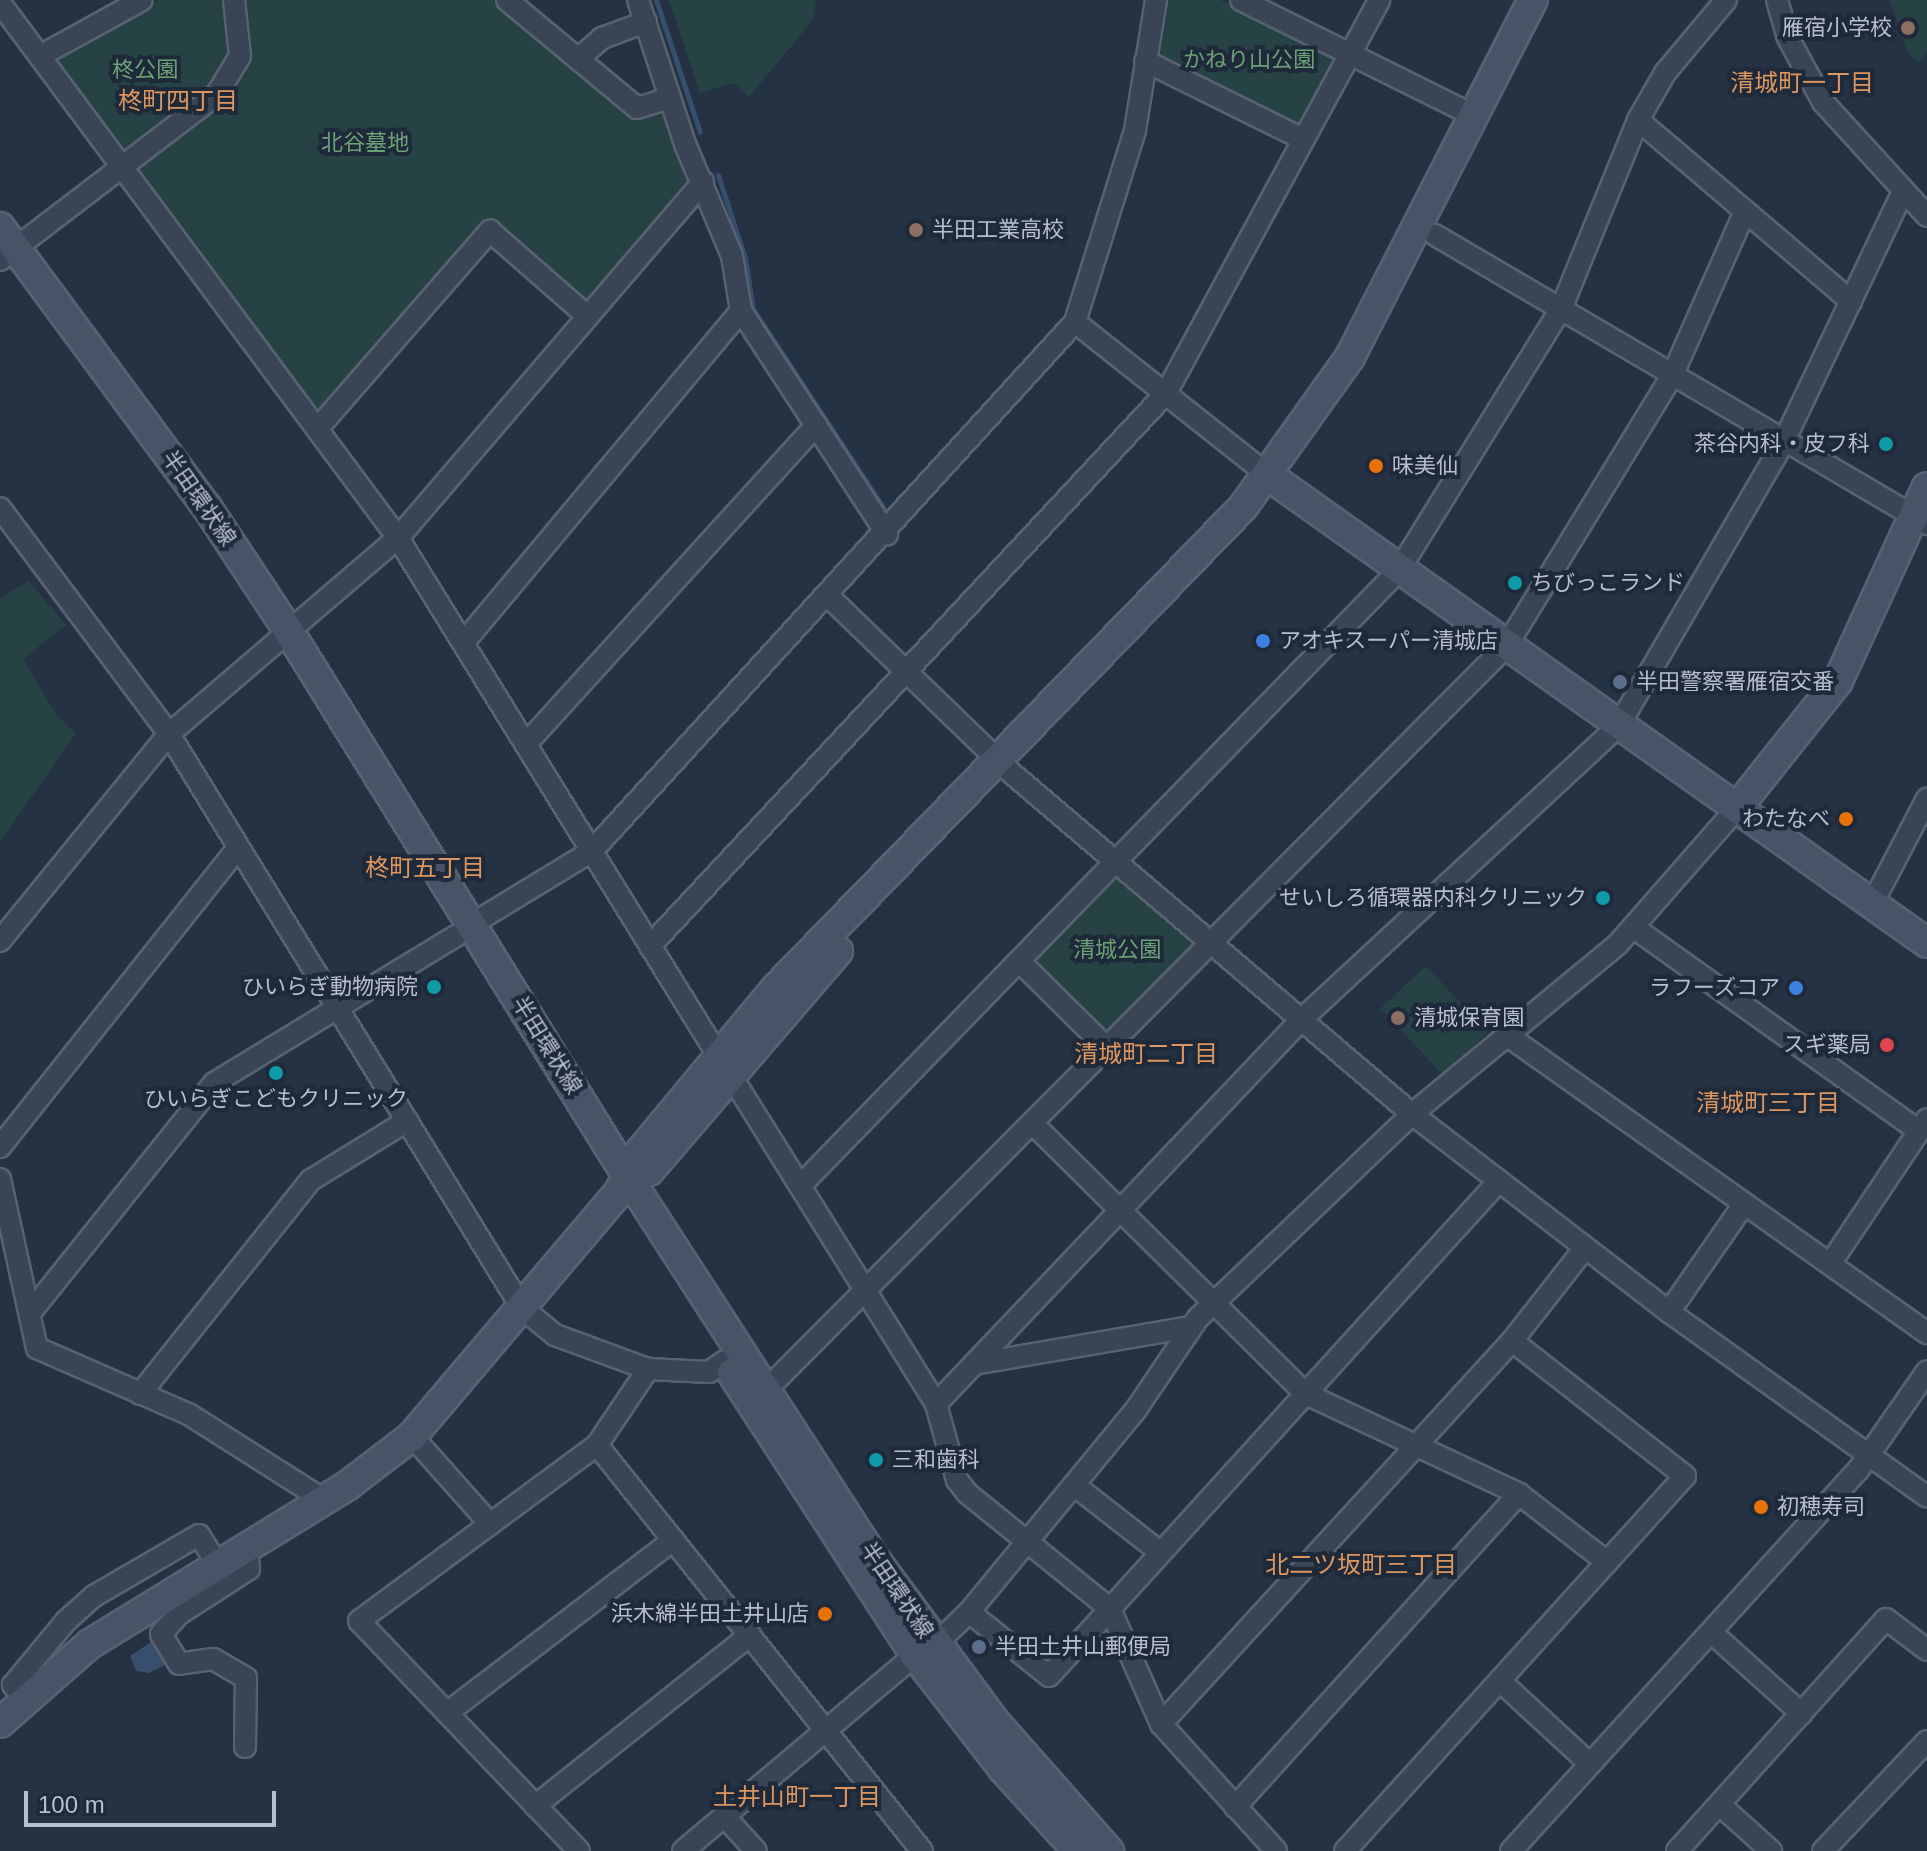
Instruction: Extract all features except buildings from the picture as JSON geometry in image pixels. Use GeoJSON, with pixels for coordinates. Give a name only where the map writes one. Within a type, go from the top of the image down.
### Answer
{"type":"FeatureCollection","features":[{"type":"Feature","properties":{"kind":"street"},"geometry":{"type":"LineString","coordinates":[[40,56],[142,0]]}},
{"type":"Feature","properties":{"kind":"street"},"geometry":{"type":"LineString","coordinates":[[4,251],[123,168],[217,94],[240,56],[241,34],[234,0]]}},
{"type":"Feature","properties":{"kind":"street"},"geometry":{"type":"LineString","coordinates":[[638,0],[670,98],[732,256],[741,311],[887,534]]}},
{"type":"Feature","properties":{"kind":"street"},"geometry":{"type":"LineString","coordinates":[[30,1313],[214,1083],[592,851],[887,534],[1075,322],[1135,130],[1156,0]]}},
{"type":"Feature","properties":{"kind":"street"},"geometry":{"type":"LineString","coordinates":[[1241,0],[1264,5],[1350,54],[1475,116]]}},
{"type":"Feature","properties":{"kind":"street"},"geometry":{"type":"LineString","coordinates":[[650,946],[1166,393],[1379,0]]}},
{"type":"Feature","properties":{"kind":"street"},"geometry":{"type":"LineString","coordinates":[[1276,481],[1350,357],[1533,0]]}},
{"type":"Feature","properties":{"kind":"street"},"geometry":{"type":"LineString","coordinates":[[0,1723],[90,1644],[324,1500],[412,1436],[624,1185],[649,1171],[725,1065],[793,999],[1002,765],[1276,481],[1366,367],[1552,0]]}},
{"type":"Feature","properties":{"kind":"street"},"geometry":{"type":"LineString","coordinates":[[800,1186],[1399,570],[1561,309],[1638,120],[1665,73],[1726,0]]}},
{"type":"Feature","properties":{"kind":"street"},"geometry":{"type":"LineString","coordinates":[[1777,0],[1787,36],[1823,102],[1927,216]]}},
{"type":"Feature","properties":{"kind":"street"},"geometry":{"type":"LineString","coordinates":[[510,1],[637,108],[670,98]]}},
{"type":"Feature","properties":{"kind":"street"},"geometry":{"type":"LineString","coordinates":[[0,3],[398,538],[936,1404],[957,1480],[967,1493],[1110,1609],[1161,1724],[1276,1851]]}},
{"type":"Feature","properties":{"kind":"street"},"geometry":{"type":"LineString","coordinates":[[578,59],[602,38],[646,22]]}},
{"type":"Feature","properties":{"kind":"street"},"geometry":{"type":"LineString","coordinates":[[1145,61],[1303,139]]}},
{"type":"Feature","properties":{"kind":"street"},"geometry":{"type":"LineString","coordinates":[[1638,120],[1851,301]]}},
{"type":"Feature","properties":{"kind":"street"},"geometry":{"type":"LineString","coordinates":[[0,941],[169,734],[398,538],[703,182]]}},
{"type":"Feature","properties":{"kind":"street"},"geometry":{"type":"LineString","coordinates":[[936,1404],[1118,1208],[1302,1019],[1619,725],[1784,441],[1903,192]]}},
{"type":"Feature","properties":{"kind":"street"},"geometry":{"type":"LineString","coordinates":[[766,1390],[1507,645],[1672,376],[1745,211]]}},
{"type":"Feature","properties":{"kind":"street"},"geometry":{"type":"LineString","coordinates":[[318,428],[490,231],[587,316]]}},
{"type":"Feature","properties":{"kind":"street"},"geometry":{"type":"LineString","coordinates":[[1435,235],[1921,520]]}},
{"type":"Feature","properties":{"kind":"street","name":"半田環状線"},"geometry":{"type":"LineString","coordinates":[[4,251],[173,490],[282,636],[624,1185],[725,1361],[925,1650],[1003,1769],[1078,1851]]}},
{"type":"Feature","properties":{"kind":"street"},"geometry":{"type":"LineString","coordinates":[[464,642],[741,311]]}},
{"type":"Feature","properties":{"kind":"street"},"geometry":{"type":"LineString","coordinates":[[1075,322],[1276,481],[1927,943]]}},
{"type":"Feature","properties":{"kind":"street"},"geometry":{"type":"LineString","coordinates":[[526,744],[816,425]]}},
{"type":"Feature","properties":{"kind":"street"},"geometry":{"type":"LineString","coordinates":[[683,1851],[969,1612],[1137,1408],[1190,1327],[1412,1114],[1508,1036],[1633,927],[1737,808],[1838,681],[1921,520],[1927,487]]}},
{"type":"Feature","properties":{"kind":"street"},"geometry":{"type":"LineString","coordinates":[[0,508],[169,734],[522,1308],[555,1335],[648,1369],[709,1372],[725,1361]]}},
{"type":"Feature","properties":{"kind":"street"},"geometry":{"type":"LineString","coordinates":[[829,597],[1002,765],[1412,1114],[1669,1312],[1927,1497]]}},
{"type":"Feature","properties":{"kind":"street"},"geometry":{"type":"LineString","coordinates":[[1872,904],[1927,799]]}},
{"type":"Feature","properties":{"kind":"street"},"geometry":{"type":"LineString","coordinates":[[0,1147],[238,848]]}},
{"type":"Feature","properties":{"kind":"street"},"geometry":{"type":"LineString","coordinates":[[1633,927],[1923,1125],[1830,1264]]}},
{"type":"Feature","properties":{"kind":"street"},"geometry":{"type":"LineString","coordinates":[[1019,961],[1106,1047]]}},
{"type":"Feature","properties":{"kind":"street"},"geometry":{"type":"LineString","coordinates":[[1508,1036],[1927,1333]]}},
{"type":"Feature","properties":{"kind":"street"},"geometry":{"type":"LineString","coordinates":[[140,1394],[311,1180],[407,1121]]}},
{"type":"Feature","properties":{"kind":"street"},"geometry":{"type":"LineString","coordinates":[[1032,1123],[1306,1394],[1519,1494],[1607,1562]]}},
{"type":"Feature","properties":{"kind":"street"},"geometry":{"type":"LineString","coordinates":[[0,1179],[37,1348],[190,1415],[324,1500]]}},
{"type":"Feature","properties":{"kind":"street"},"geometry":{"type":"LineString","coordinates":[[969,1612],[1049,1676],[1499,1181]]}},
{"type":"Feature","properties":{"kind":"street","name":"半田環状線"},"geometry":{"type":"LineString","coordinates":[[624,1185],[766,1390],[925,1650],[1109,1851]]}},
{"type":"Feature","properties":{"kind":"street"},"geometry":{"type":"LineString","coordinates":[[1669,1312],[1744,1204]]}},
{"type":"Feature","properties":{"kind":"street"},"geometry":{"type":"LineString","coordinates":[[1161,1724],[1512,1341],[1585,1248]]}},
{"type":"Feature","properties":{"kind":"street"},"geometry":{"type":"LineString","coordinates":[[974,1364],[1190,1327]]}},
{"type":"Feature","properties":{"kind":"street"},"geometry":{"type":"LineString","coordinates":[[1345,1851],[1685,1476],[1512,1341]]}},
{"type":"Feature","properties":{"kind":"street"},"geometry":{"type":"LineString","coordinates":[[579,1851],[359,1621],[597,1445],[648,1369]]}},
{"type":"Feature","properties":{"kind":"street"},"geometry":{"type":"LineString","coordinates":[[1511,1851],[1871,1455],[1927,1371]]}},
{"type":"Feature","properties":{"kind":"street"},"geometry":{"type":"LineString","coordinates":[[412,1436],[490,1524]]}},
{"type":"Feature","properties":{"kind":"street"},"geometry":{"type":"LineString","coordinates":[[597,1445],[922,1851]]}},
{"type":"Feature","properties":{"kind":"street"},"geometry":{"type":"LineString","coordinates":[[1074,1485],[1161,1553]]}},
{"type":"Feature","properties":{"kind":"street"},"geometry":{"type":"LineString","coordinates":[[1235,1807],[1519,1494]]}},
{"type":"Feature","properties":{"kind":"street"},"geometry":{"type":"LineString","coordinates":[[447,1713],[673,1540]]}},
{"type":"Feature","properties":{"kind":"street"},"geometry":{"type":"LineString","coordinates":[[245,1747],[246,1678],[213,1659],[179,1664],[161,1634],[179,1614],[249,1569],[247,1548]]}},
{"type":"Feature","properties":{"kind":"street"},"geometry":{"type":"LineString","coordinates":[[1677,1851],[1886,1619],[1927,1650]]}},
{"type":"Feature","properties":{"kind":"street"},"geometry":{"type":"LineString","coordinates":[[1711,1632],[1802,1714]]}},
{"type":"Feature","properties":{"kind":"street"},"geometry":{"type":"LineString","coordinates":[[535,1806],[750,1635]]}},
{"type":"Feature","properties":{"kind":"street"},"geometry":{"type":"LineString","coordinates":[[1500,1681],[1590,1764]]}},
{"type":"Feature","properties":{"kind":"street"},"geometry":{"type":"LineString","coordinates":[[1823,1851],[1927,1741]]}},
{"type":"Feature","properties":{"kind":"street"},"geometry":{"type":"LineString","coordinates":[[1720,1805],[1771,1851]]}},
{"type":"Feature","properties":{"kind":"street"},"geometry":{"type":"LineString","coordinates":[[724,1816],[756,1851]]}},
{"type":"Feature","properties":{"kind":"green space","name":"柊公園"},"geometry":{"type":"Polygon","coordinates":[[[159,0],[225,0],[233,44],[219,79],[206,92],[131,149],[124,148],[59,63],[62,55],[159,0]]]}},
{"type":"Feature","properties":{"kind":"green space","name":"北谷墓地"},"geometry":{"type":"Polygon","coordinates":[[[242,0],[498,0],[638,116],[658,109],[664,114],[687,183],[589,298],[582,299],[487,219],[324,409],[317,408],[138,171],[141,162],[228,94],[240,77],[250,43],[242,0]]]}},
{"type":"Feature","properties":{"kind":"green space"},"geometry":{"type":"Polygon","coordinates":[[[669,0],[816,0],[813,20],[749,97],[734,83],[700,93],[669,0]]]}},
{"type":"Feature","properties":{"kind":"green space","name":"かねり山公園"},"geometry":{"type":"Polygon","coordinates":[[[1169,0],[1220,0],[1333,55],[1336,63],[1302,126],[1294,128],[1164,63],[1160,56],[1169,0]]]}},
{"type":"Feature","properties":{"kind":"green space","name":"雁宿小学校"},"geometry":{"type":"Polygon","coordinates":[[[1890,0],[1927,0],[1927,52],[1918,62],[1907,52],[1890,0]]]}},
{"type":"Feature","properties":{"kind":"green space"},"geometry":{"type":"Polygon","coordinates":[[[29,581],[66,625],[23,659],[58,717],[76,733],[0,842],[0,598],[29,581]]]}},
{"type":"Feature","properties":{"kind":"green space","name":"清城公園"},"geometry":{"type":"Polygon","coordinates":[[[1117,878],[1193,942],[1193,949],[1108,1034],[1102,1033],[1034,967],[1033,959],[1110,879],[1117,878]]]}},
{"type":"Feature","properties":{"kind":"green space"},"geometry":{"type":"Polygon","coordinates":[[[1426,966],[1488,1033],[1443,1075],[1381,1008],[1426,966]]]}},
{"type":"Feature","properties":{"kind":"water"},"geometry":{"type":"Polygon","coordinates":[[[151,1642],[160,1643],[169,1663],[149,1673],[136,1671],[130,1656],[151,1642]]]}},
{"type":"Feature","properties":{"kind":"waterway"},"geometry":{"type":"LineString","coordinates":[[656,0],[700,132]]}},
{"type":"Feature","properties":{"kind":"waterway"},"geometry":{"type":"LineString","coordinates":[[718,175],[745,258],[753,309],[883,507]]}},
{"type":"Feature","properties":{"kind":"place","name":"雁宿小学校"},"geometry":{"type":"Point","coordinates":[1908,28]}},
{"type":"Feature","properties":{"kind":"place","name":"半田工業高校"},"geometry":{"type":"Point","coordinates":[916,230]}},
{"type":"Feature","properties":{"kind":"place","name":"茶谷内科・皮フ科"},"geometry":{"type":"Point","coordinates":[1886,444]}},
{"type":"Feature","properties":{"kind":"place","name":"味美仙"},"geometry":{"type":"Point","coordinates":[1376,466]}},
{"type":"Feature","properties":{"kind":"place","name":"ちびっこランド"},"geometry":{"type":"Point","coordinates":[1515,583]}},
{"type":"Feature","properties":{"kind":"place","name":"アオキスーパー清城店"},"geometry":{"type":"Point","coordinates":[1263,641]}},
{"type":"Feature","properties":{"kind":"place","name":"半田警察署雁宿交番"},"geometry":{"type":"Point","coordinates":[1620,682]}},
{"type":"Feature","properties":{"kind":"place","name":"わたなべ"},"geometry":{"type":"Point","coordinates":[1846,819]}},
{"type":"Feature","properties":{"kind":"place","name":"せいしろ循環器内科クリニック"},"geometry":{"type":"Point","coordinates":[1603,898]}},
{"type":"Feature","properties":{"kind":"place","name":"ひいらぎ動物病院"},"geometry":{"type":"Point","coordinates":[434,987]}},
{"type":"Feature","properties":{"kind":"place","name":"ラフーズコア"},"geometry":{"type":"Point","coordinates":[1796,988]}},
{"type":"Feature","properties":{"kind":"place","name":"清城保育園"},"geometry":{"type":"Point","coordinates":[1398,1018]}},
{"type":"Feature","properties":{"kind":"place","name":"スギ薬局"},"geometry":{"type":"Point","coordinates":[1887,1045]}},
{"type":"Feature","properties":{"kind":"place","name":"ひいらぎこどもクリニック"},"geometry":{"type":"Point","coordinates":[276,1073]}},
{"type":"Feature","properties":{"kind":"place","name":"三和歯科"},"geometry":{"type":"Point","coordinates":[876,1460]}},
{"type":"Feature","properties":{"kind":"place","name":"初穂寿司"},"geometry":{"type":"Point","coordinates":[1761,1507]}},
{"type":"Feature","properties":{"kind":"place","name":"浜木綿半田土井山店"},"geometry":{"type":"Point","coordinates":[825,1614]}},
{"type":"Feature","properties":{"kind":"place","name":"半田土井山郵便局"},"geometry":{"type":"Point","coordinates":[979,1647]}},
{"type":"Feature","properties":{"kind":"district","name":"清城町一丁目"},"geometry":{"type":"Point","coordinates":[1802,83]}},
{"type":"Feature","properties":{"kind":"district","name":"柊町四丁目"},"geometry":{"type":"Point","coordinates":[178,101]}},
{"type":"Feature","properties":{"kind":"district","name":"柊町五丁目"},"geometry":{"type":"Point","coordinates":[425,868]}},
{"type":"Feature","properties":{"kind":"district","name":"清城町二丁目"},"geometry":{"type":"Point","coordinates":[1146,1054]}},
{"type":"Feature","properties":{"kind":"district","name":"清城町三丁目"},"geometry":{"type":"Point","coordinates":[1768,1103]}},
{"type":"Feature","properties":{"kind":"district","name":"北二ツ坂町三丁目"},"geometry":{"type":"Point","coordinates":[1361,1565]}},
{"type":"Feature","properties":{"kind":"district","name":"土井山町一丁目"},"geometry":{"type":"Point","coordinates":[797,1797]}}]}
